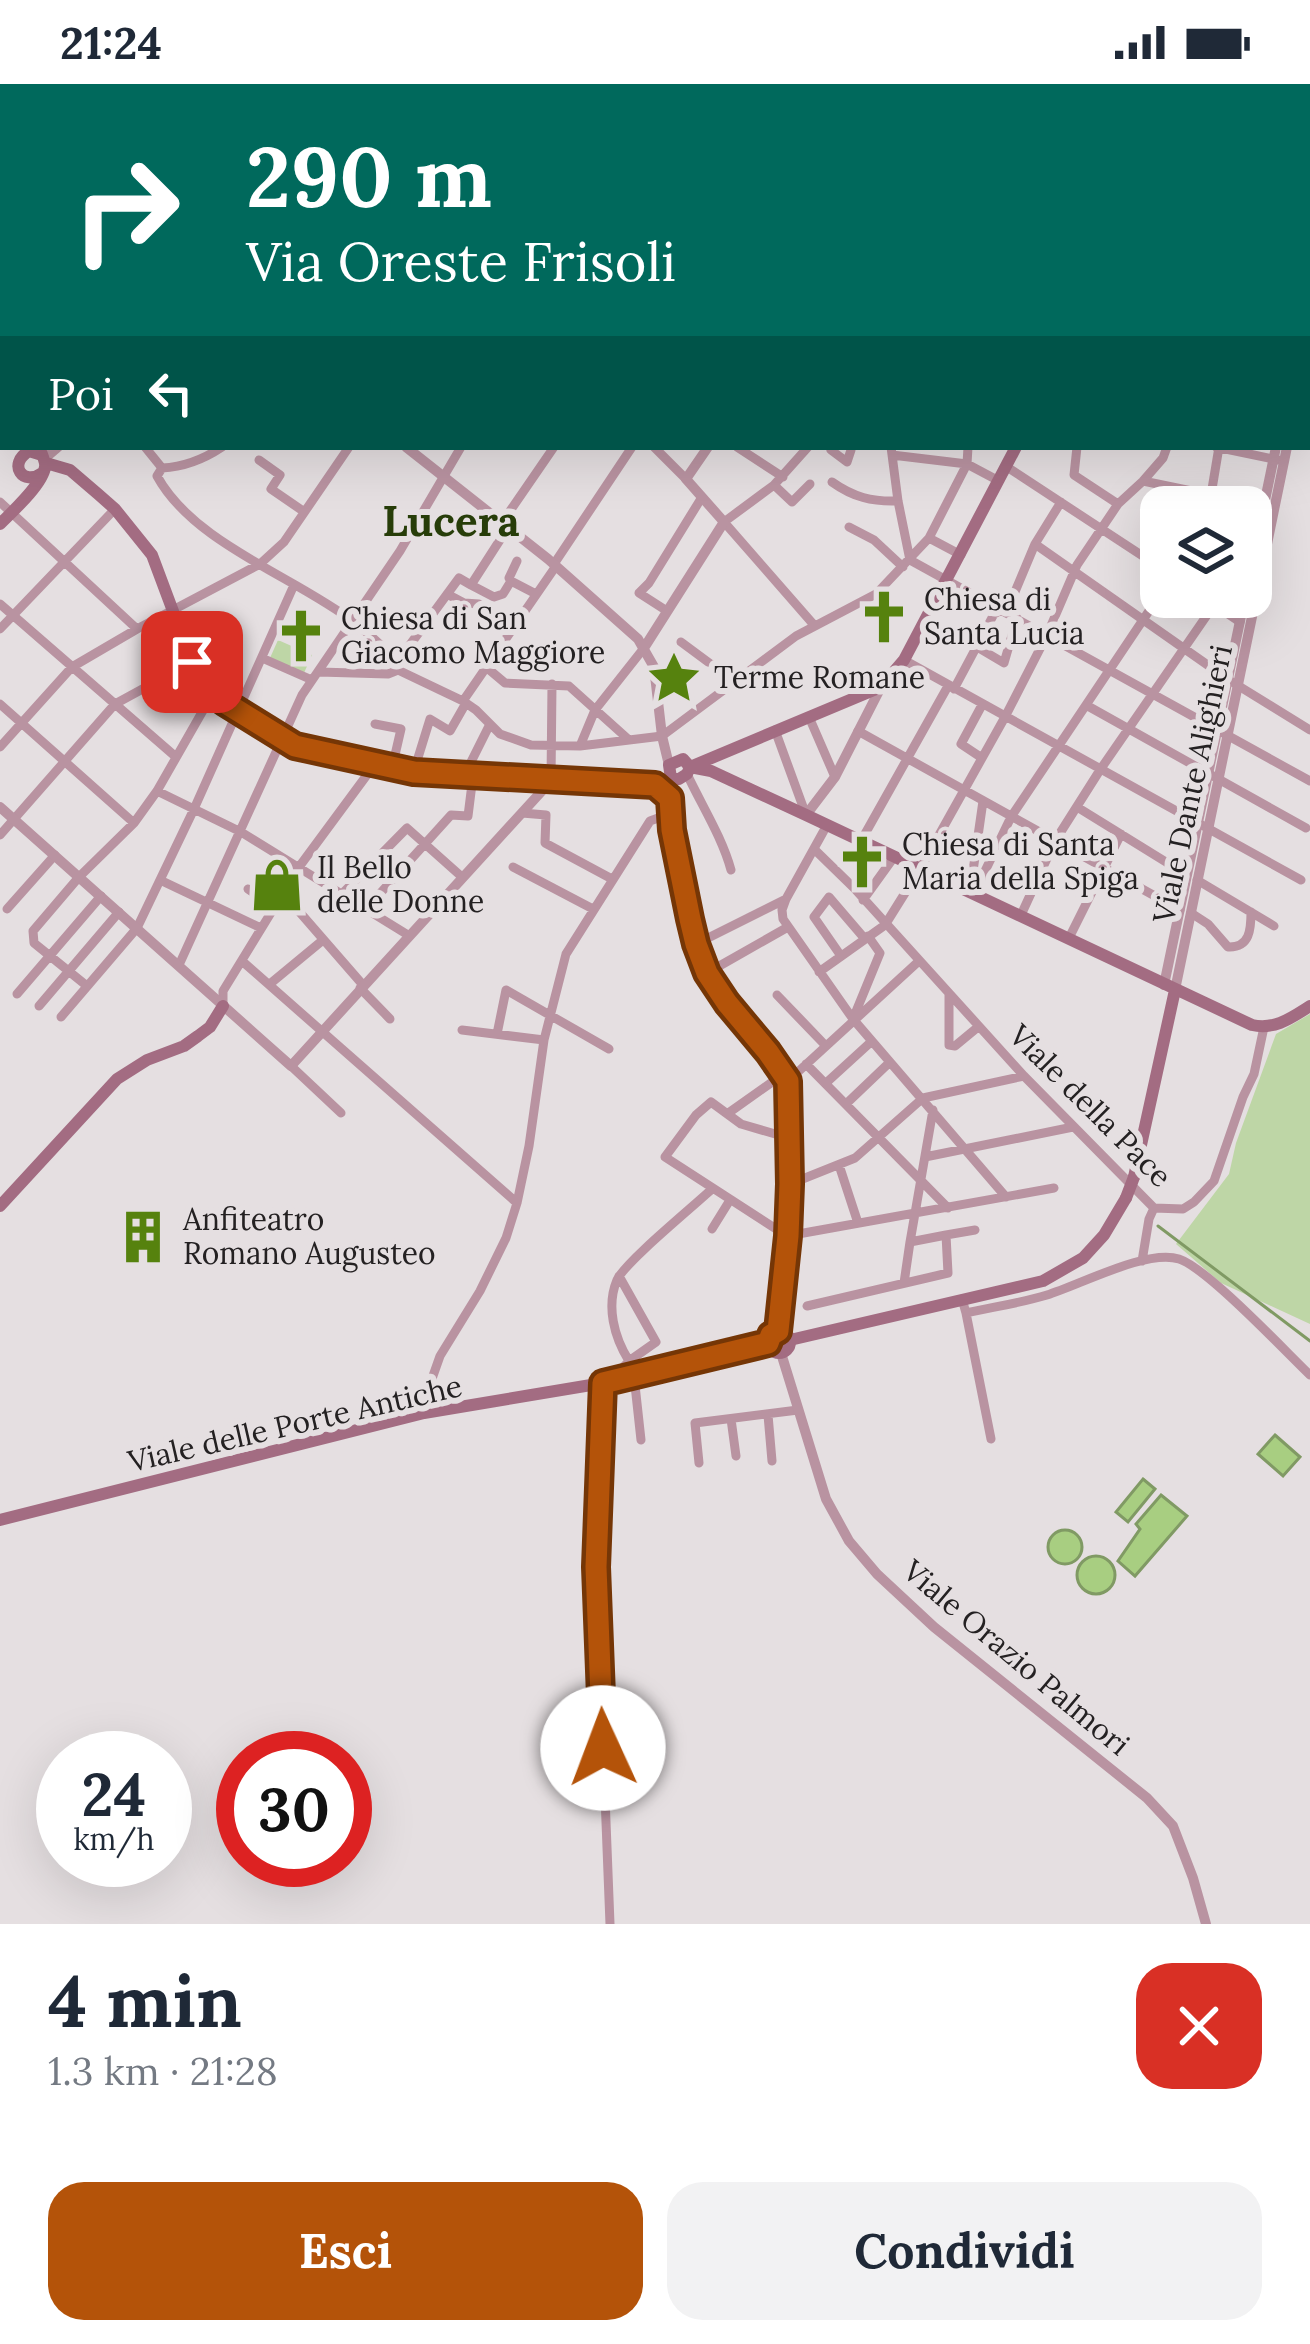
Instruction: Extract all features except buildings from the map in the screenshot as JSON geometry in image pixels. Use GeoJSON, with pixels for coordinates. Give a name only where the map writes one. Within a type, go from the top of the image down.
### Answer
{"type":"FeatureCollection","features":[{"type":"Feature","properties":{"kind":"main road"},"geometry":{"type":"LineString","coordinates":[[21,458],[28,451],[70,470],[115,509],[152,555],[192,662],[213,693],[282,740],[392,768],[655,785],[680,770],[881,687],[904,660],[1011,457]]}},
{"type":"Feature","properties":{"kind":"main road"},"geometry":{"type":"LineString","coordinates":[[21,458],[30,478],[43,459]]}},
{"type":"Feature","properties":{"kind":"main road"},"geometry":{"type":"LineString","coordinates":[[21,458],[27,497]]}},
{"type":"Feature","properties":{"kind":"main road"},"geometry":{"type":"LineString","coordinates":[[0,524],[6,507],[27,497],[43,459]]}},
{"type":"Feature","properties":{"kind":"main road"},"geometry":{"type":"LineString","coordinates":[[680,770],[711,771],[1246,1023],[1279,1024],[1310,1006]]}},
{"type":"Feature","properties":{"kind":"main road"},"geometry":{"type":"LineString","coordinates":[[790,1340],[964,1306],[1043,1281],[1095,1247],[1134,1178],[1169,987]]}},
{"type":"Feature","properties":{"kind":"main road"},"geometry":{"type":"LineString","coordinates":[[0,1206],[118,1079],[147,1060],[184,1046],[210,1027],[223,1006]]}},
{"type":"Feature","properties":{"kind":"main road"},"geometry":{"type":"LineString","coordinates":[[787,1334],[790,1340],[789,1348],[781,1353],[772,1351],[773,1337],[787,1334]]}},
{"type":"Feature","properties":{"kind":"main road","name":"Viale delle Porte Antiche"},"geometry":{"type":"LineString","coordinates":[[0,1520],[424,1413],[634,1376],[773,1337]]}},
{"type":"Feature","properties":{"kind":"street"},"geometry":{"type":"LineString","coordinates":[[147,450],[162,468]]}},
{"type":"Feature","properties":{"kind":"street"},"geometry":{"type":"LineString","coordinates":[[162,468],[217,450]]}},
{"type":"Feature","properties":{"kind":"street"},"geometry":{"type":"LineString","coordinates":[[0,747],[72,667],[260,564],[284,542],[347,450]]}},
{"type":"Feature","properties":{"kind":"street"},"geometry":{"type":"LineString","coordinates":[[410,450],[555,565],[644,648],[654,668],[665,750],[725,848],[731,870]]}},
{"type":"Feature","properties":{"kind":"street"},"geometry":{"type":"LineString","coordinates":[[179,965],[302,695],[400,551],[459,450]]}},
{"type":"Feature","properties":{"kind":"street"},"geometry":{"type":"LineString","coordinates":[[471,585],[552,450]]}},
{"type":"Feature","properties":{"kind":"street"},"geometry":{"type":"LineString","coordinates":[[417,761],[430,719],[449,731],[630,450]]}},
{"type":"Feature","properties":{"kind":"street"},"geometry":{"type":"LineString","coordinates":[[657,450],[814,626]]}},
{"type":"Feature","properties":{"kind":"street"},"geometry":{"type":"LineString","coordinates":[[686,479],[706,450]]}},
{"type":"Feature","properties":{"kind":"street"},"geometry":{"type":"LineString","coordinates":[[741,450],[778,481],[792,502],[810,484]]}},
{"type":"Feature","properties":{"kind":"street"},"geometry":{"type":"LineString","coordinates":[[577,746],[595,710],[644,648],[724,522],[778,481],[805,450]]}},
{"type":"Feature","properties":{"kind":"street"},"geometry":{"type":"LineString","coordinates":[[831,450],[847,462],[851,450]]}},
{"type":"Feature","properties":{"kind":"street"},"geometry":{"type":"LineString","coordinates":[[162,468],[157,476],[162,485],[200,525],[353,622],[398,665],[468,705],[500,734],[551,748],[662,736],[814,626],[876,595],[928,538],[967,464],[968,450]]}},
{"type":"Feature","properties":{"kind":"street"},"geometry":{"type":"LineString","coordinates":[[1077,450],[1074,475],[1118,504]]}},
{"type":"Feature","properties":{"kind":"street"},"geometry":{"type":"LineString","coordinates":[[819,972],[885,925],[1005,717],[1100,527],[1166,450]]}},
{"type":"Feature","properties":{"kind":"street"},"geometry":{"type":"LineString","coordinates":[[1212,486],[1218,450]]}},
{"type":"Feature","properties":{"kind":"street"},"geometry":{"type":"LineString","coordinates":[[1238,450],[1278,456]]}},
{"type":"Feature","properties":{"kind":"street"},"geometry":{"type":"LineString","coordinates":[[906,564],[892,451],[924,452],[967,464],[1000,481]]}},
{"type":"Feature","properties":{"kind":"street","name":"Viale Dante Alighieri"},"geometry":{"type":"LineString","coordinates":[[1271,486],[1278,456]]}},
{"type":"Feature","properties":{"kind":"street","name":"Viale Dante Alighieri"},"geometry":{"type":"LineString","coordinates":[[1169,987],[1278,456]]}},
{"type":"Feature","properties":{"kind":"street"},"geometry":{"type":"LineString","coordinates":[[1011,457],[1061,502],[1140,554]]}},
{"type":"Feature","properties":{"kind":"street"},"geometry":{"type":"LineString","coordinates":[[259,460],[280,475],[271,489],[303,512]]}},
{"type":"Feature","properties":{"kind":"street"},"geometry":{"type":"LineString","coordinates":[[1143,481],[1160,486]]}},
{"type":"Feature","properties":{"kind":"street"},"geometry":{"type":"LineString","coordinates":[[832,482],[875,502],[898,501]]}},
{"type":"Feature","properties":{"kind":"street"},"geometry":{"type":"LineString","coordinates":[[667,610],[639,593],[702,497]]}},
{"type":"Feature","properties":{"kind":"street"},"geometry":{"type":"LineString","coordinates":[[861,841],[994,614],[1009,606],[1035,544],[1061,502]]}},
{"type":"Feature","properties":{"kind":"street"},"geometry":{"type":"LineString","coordinates":[[6,507],[137,629]]}},
{"type":"Feature","properties":{"kind":"street"},"geometry":{"type":"LineString","coordinates":[[0,629],[115,509]]}},
{"type":"Feature","properties":{"kind":"street"},"geometry":{"type":"LineString","coordinates":[[849,527],[906,564],[1004,610],[1310,781]]}},
{"type":"Feature","properties":{"kind":"street"},"geometry":{"type":"LineString","coordinates":[[928,538],[962,555]]}},
{"type":"Feature","properties":{"kind":"street"},"geometry":{"type":"LineString","coordinates":[[1035,544],[1233,683],[1310,730]]}},
{"type":"Feature","properties":{"kind":"street"},"geometry":{"type":"LineString","coordinates":[[496,546],[512,557],[511,581],[536,594]]}},
{"type":"Feature","properties":{"kind":"street"},"geometry":{"type":"LineString","coordinates":[[262,658],[316,676],[388,674],[459,578],[494,597],[503,594],[511,581]]}},
{"type":"Feature","properties":{"kind":"street"},"geometry":{"type":"LineString","coordinates":[[62,1017],[137,928],[294,585]]}},
{"type":"Feature","properties":{"kind":"street"},"geometry":{"type":"LineString","coordinates":[[447,593],[464,603],[479,604]]}},
{"type":"Feature","properties":{"kind":"street"},"geometry":{"type":"LineString","coordinates":[[0,604],[176,758]]}},
{"type":"Feature","properties":{"kind":"street"},"geometry":{"type":"LineString","coordinates":[[977,647],[1004,663],[1016,618]]}},
{"type":"Feature","properties":{"kind":"street"},"geometry":{"type":"LineString","coordinates":[[1021,915],[1055,841],[1205,618]]}},
{"type":"Feature","properties":{"kind":"street"},"geometry":{"type":"LineString","coordinates":[[1234,618],[1240,622]]}},
{"type":"Feature","properties":{"kind":"street","name":"Viale Dante Alighieri"},"geometry":{"type":"LineString","coordinates":[[1233,683],[1241,618]]}},
{"type":"Feature","properties":{"kind":"street"},"geometry":{"type":"LineString","coordinates":[[972,893],[1011,817],[1143,619]]}},
{"type":"Feature","properties":{"kind":"street"},"geometry":{"type":"LineString","coordinates":[[681,642],[734,682]]}},
{"type":"Feature","properties":{"kind":"street"},"geometry":{"type":"LineString","coordinates":[[904,660],[1301,880]]}},
{"type":"Feature","properties":{"kind":"street"},"geometry":{"type":"LineString","coordinates":[[0,835],[115,704],[192,662]]}},
{"type":"Feature","properties":{"kind":"street"},"geometry":{"type":"LineString","coordinates":[[486,667],[506,683],[569,686],[628,740]]}},
{"type":"Feature","properties":{"kind":"street"},"geometry":{"type":"LineString","coordinates":[[291,1066],[551,781],[552,684]]}},
{"type":"Feature","properties":{"kind":"street"},"geometry":{"type":"LineString","coordinates":[[775,730],[806,815],[835,777],[881,687]]}},
{"type":"Feature","properties":{"kind":"street"},"geometry":{"type":"LineString","coordinates":[[87,986],[34,943],[33,931],[134,823],[213,693]]}},
{"type":"Feature","properties":{"kind":"street"},"geometry":{"type":"LineString","coordinates":[[0,704],[134,823]]}},
{"type":"Feature","properties":{"kind":"street"},"geometry":{"type":"LineString","coordinates":[[982,704],[961,744],[982,758]]}},
{"type":"Feature","properties":{"kind":"street"},"geometry":{"type":"LineString","coordinates":[[1086,705],[1306,828]]}},
{"type":"Feature","properties":{"kind":"street"},"geometry":{"type":"LineString","coordinates":[[809,717],[835,777]]}},
{"type":"Feature","properties":{"kind":"street"},"geometry":{"type":"LineString","coordinates":[[375,724],[401,728],[392,768]]}},
{"type":"Feature","properties":{"kind":"street"},"geometry":{"type":"LineString","coordinates":[[366,909],[451,815],[468,816],[469,776],[490,724]]}},
{"type":"Feature","properties":{"kind":"street"},"geometry":{"type":"LineString","coordinates":[[858,731],[1208,924],[1228,947],[1245,942],[1251,912]]}},
{"type":"Feature","properties":{"kind":"street"},"geometry":{"type":"LineString","coordinates":[[223,1006],[223,991],[274,907],[375,764]]}},
{"type":"Feature","properties":{"kind":"street"},"geometry":{"type":"LineString","coordinates":[[680,770],[670,814],[696,944],[707,973],[768,1052],[781,1081],[790,1184],[788,1236],[773,1337]]}},
{"type":"Feature","properties":{"kind":"street"},"geometry":{"type":"LineString","coordinates":[[655,785],[670,798]]}},
{"type":"Feature","properties":{"kind":"street"},"geometry":{"type":"LineString","coordinates":[[157,791],[241,832],[408,935]]}},
{"type":"Feature","properties":{"kind":"street"},"geometry":{"type":"LineString","coordinates":[[826,792],[827,825],[782,914],[853,1018],[1006,1197]]}},
{"type":"Feature","properties":{"kind":"street"},"geometry":{"type":"LineString","coordinates":[[972,893],[983,801]]}},
{"type":"Feature","properties":{"kind":"street"},"geometry":{"type":"LineString","coordinates":[[0,807],[341,1113]]}},
{"type":"Feature","properties":{"kind":"street"},"geometry":{"type":"LineString","coordinates":[[1077,807],[1274,926]]}},
{"type":"Feature","properties":{"kind":"street"},"geometry":{"type":"LineString","coordinates":[[522,813],[546,815],[545,843],[612,879]]}},
{"type":"Feature","properties":{"kind":"street"},"geometry":{"type":"LineString","coordinates":[[424,1413],[440,1357],[480,1291],[517,1203],[544,1040],[566,953],[650,821],[670,814]]}},
{"type":"Feature","properties":{"kind":"street"},"geometry":{"type":"LineString","coordinates":[[342,894],[407,828],[462,877]]}},
{"type":"Feature","properties":{"kind":"street"},"geometry":{"type":"LineString","coordinates":[[1069,938],[1120,834]]}},
{"type":"Feature","properties":{"kind":"street","name":"Viale della Pace"},"geometry":{"type":"LineString","coordinates":[[814,849],[1024,1076],[1154,1208],[1183,1209],[1214,1181],[1254,1074],[1264,1027]]}},
{"type":"Feature","properties":{"kind":"street"},"geometry":{"type":"LineString","coordinates":[[7,909],[55,855]]}},
{"type":"Feature","properties":{"kind":"street"},"geometry":{"type":"LineString","coordinates":[[863,900],[894,857]]}},
{"type":"Feature","properties":{"kind":"street"},"geometry":{"type":"LineString","coordinates":[[513,867],[593,909]]}},
{"type":"Feature","properties":{"kind":"street"},"geometry":{"type":"LineString","coordinates":[[160,880],[262,928]]}},
{"type":"Feature","properties":{"kind":"street"},"geometry":{"type":"LineString","coordinates":[[248,889],[274,907]]}},
{"type":"Feature","properties":{"kind":"street"},"geometry":{"type":"LineString","coordinates":[[283,893],[390,1018]]}},
{"type":"Feature","properties":{"kind":"street"},"geometry":{"type":"LineString","coordinates":[[17,994],[100,896]]}},
{"type":"Feature","properties":{"kind":"street"},"geometry":{"type":"LineString","coordinates":[[841,956],[814,917],[829,897],[880,953],[853,1018]]}},
{"type":"Feature","properties":{"kind":"street"},"geometry":{"type":"LineString","coordinates":[[696,944],[786,899]]}},
{"type":"Feature","properties":{"kind":"street"},"geometry":{"type":"LineString","coordinates":[[39,1006],[119,912]]}},
{"type":"Feature","properties":{"kind":"street"},"geometry":{"type":"LineString","coordinates":[[707,973],[788,927]]}},
{"type":"Feature","properties":{"kind":"street"},"geometry":{"type":"LineString","coordinates":[[271,983],[323,940]]}},
{"type":"Feature","properties":{"kind":"street"},"geometry":{"type":"LineString","coordinates":[[242,961],[517,1203]]}},
{"type":"Feature","properties":{"kind":"street"},"geometry":{"type":"LineString","coordinates":[[728,1114],[806,1064],[919,961]]}},
{"type":"Feature","properties":{"kind":"street"},"geometry":{"type":"LineString","coordinates":[[497,1034],[506,990],[610,1049]]}},
{"type":"Feature","properties":{"kind":"street"},"geometry":{"type":"LineString","coordinates":[[777,994],[825,1046]]}},
{"type":"Feature","properties":{"kind":"street","name":"Viale della Pace"},"geometry":{"type":"LineString","coordinates":[[949,995],[949,1045],[956,1046],[978,1027]]}},
{"type":"Feature","properties":{"kind":"street"},"geometry":{"type":"LineString","coordinates":[[462,1030],[544,1040]]}},
{"type":"Feature","properties":{"kind":"street"},"geometry":{"type":"LineString","coordinates":[[826,1084],[872,1041]]}},
{"type":"Feature","properties":{"kind":"street"},"geometry":{"type":"LineString","coordinates":[[845,1104],[890,1062]]}},
{"type":"Feature","properties":{"kind":"street"},"geometry":{"type":"LineString","coordinates":[[806,1064],[947,1208]]}},
{"type":"Feature","properties":{"kind":"street"},"geometry":{"type":"LineString","coordinates":[[790,1184],[855,1158],[923,1098],[1024,1076]]}},
{"type":"Feature","properties":{"kind":"street"},"geometry":{"type":"LineString","coordinates":[[789,1138],[741,1124],[711,1102],[665,1156],[788,1236],[1054,1188]]}},
{"type":"Feature","properties":{"kind":"street"},"geometry":{"type":"LineString","coordinates":[[904,1283],[933,1110]]}},
{"type":"Feature","properties":{"kind":"street"},"geometry":{"type":"LineString","coordinates":[[925,1157],[1073,1126]]}},
{"type":"Feature","properties":{"kind":"street"},"geometry":{"type":"LineString","coordinates":[[839,1165],[859,1223]]}},
{"type":"Feature","properties":{"kind":"street"},"geometry":{"type":"LineString","coordinates":[[629,1360],[610,1304],[619,1276],[712,1188]]}},
{"type":"Feature","properties":{"kind":"street"},"geometry":{"type":"LineString","coordinates":[[712,1229],[730,1200]]}},
{"type":"Feature","properties":{"kind":"street"},"geometry":{"type":"LineString","coordinates":[[1142,1261],[1154,1208]]}},
{"type":"Feature","properties":{"kind":"street"},"geometry":{"type":"LineString","coordinates":[[910,1242],[976,1230]]}},
{"type":"Feature","properties":{"kind":"street"},"geometry":{"type":"LineString","coordinates":[[807,1306],[948,1273],[946,1235]]}},
{"type":"Feature","properties":{"kind":"street"},"geometry":{"type":"LineString","coordinates":[[991,1439],[964,1306],[1044,1296],[1142,1261],[1183,1260],[1310,1375]]}},
{"type":"Feature","properties":{"kind":"street"},"geometry":{"type":"LineString","coordinates":[[610,1924],[596,1567],[606,1382],[656,1342],[619,1276]]}},
{"type":"Feature","properties":{"kind":"street","name":"Viale Orazio Palmori"},"geometry":{"type":"LineString","coordinates":[[781,1353],[826,1499],[849,1541],[934,1627],[1147,1798],[1173,1826],[1206,1924]]}},
{"type":"Feature","properties":{"kind":"street"},"geometry":{"type":"LineString","coordinates":[[634,1376],[641,1440]]}},
{"type":"Feature","properties":{"kind":"street"},"geometry":{"type":"LineString","coordinates":[[699,1463],[695,1423],[798,1410]]}},
{"type":"Feature","properties":{"kind":"street"},"geometry":{"type":"LineString","coordinates":[[768,1415],[772,1461]]}},
{"type":"Feature","properties":{"kind":"street"},"geometry":{"type":"LineString","coordinates":[[731,1419],[736,1456]]}},
{"type":"Feature","properties":{"kind":"shaded area"},"geometry":{"type":"Polygon","coordinates":[[[278,640],[312,655],[304,673],[270,658],[278,640]]]}},
{"type":"Feature","properties":{"kind":"shaded area"},"geometry":{"type":"Polygon","coordinates":[[[1310,1014],[1310,1324],[1221,1283],[1176,1244],[1229,1174],[1276,1034],[1310,1014]]]}},
{"type":"Feature","properties":{"kind":"shaded area"},"geometry":{"type":"Polygon","coordinates":[[[1275,1435],[1300,1457],[1283,1476],[1258,1454],[1275,1435]]]}},
{"type":"Feature","properties":{"kind":"shaded area"},"geometry":{"type":"Polygon","coordinates":[[[1143,1479],[1155,1489],[1128,1522],[1116,1512],[1143,1479]]]}},
{"type":"Feature","properties":{"kind":"shaded area"},"geometry":{"type":"Polygon","coordinates":[[[1161,1495],[1187,1516],[1135,1576],[1118,1561],[1140,1529],[1136,1524],[1161,1495]]]}},
{"type":"Feature","properties":{"kind":"shaded area"},"geometry":{"type":"Polygon","coordinates":[[[1065,1530],[1077,1535],[1082,1547],[1077,1559],[1065,1564],[1053,1559],[1048,1547],[1053,1535],[1065,1530]]]}},
{"type":"Feature","properties":{"kind":"shaded area"},"geometry":{"type":"Polygon","coordinates":[[[1096,1556],[1109,1562],[1115,1575],[1109,1588],[1096,1594],[1083,1588],[1077,1575],[1083,1562],[1096,1556]]]}},
{"type":"Feature","properties":{"kind":"waterway"},"geometry":{"type":"LineString","coordinates":[[1158,1226],[1310,1341]]}},
{"type":"Feature","properties":{"kind":"place","name":"Chiesa di Santa Lucia"},"geometry":{"type":"Point","coordinates":[884,617]}},
{"type":"Feature","properties":{"kind":"place","name":"Chiesa di San Giacomo Maggiore"},"geometry":{"type":"Point","coordinates":[301,636]}},
{"type":"Feature","properties":{"kind":"place","name":"Terme Romane"},"geometry":{"type":"Point","coordinates":[674,678]}},
{"type":"Feature","properties":{"kind":"place","name":"Chiesa di Santa Maria della Spiga"},"geometry":{"type":"Point","coordinates":[862,862]}},
{"type":"Feature","properties":{"kind":"place","name":"Il Bello delle Donne"},"geometry":{"type":"Point","coordinates":[277,885]}},
{"type":"Feature","properties":{"kind":"place","name":"Anfiteatro Romano Augusteo"},"geometry":{"type":"Point","coordinates":[143,1237]}},
{"type":"Feature","properties":{"kind":"district","name":"Lucera"},"geometry":{"type":"Point","coordinates":[451,521]}},
{"type":"Feature","properties":{"kind":"route"},"geometry":{"type":"LineString","coordinates":[[192,662],[224,702],[295,746],[414,772],[661,789],[670,798],[690,919],[707,973],[788,1081],[788,1236],[778,1331],[768,1343],[603,1383],[596,1567],[603,1748]]}}]}
